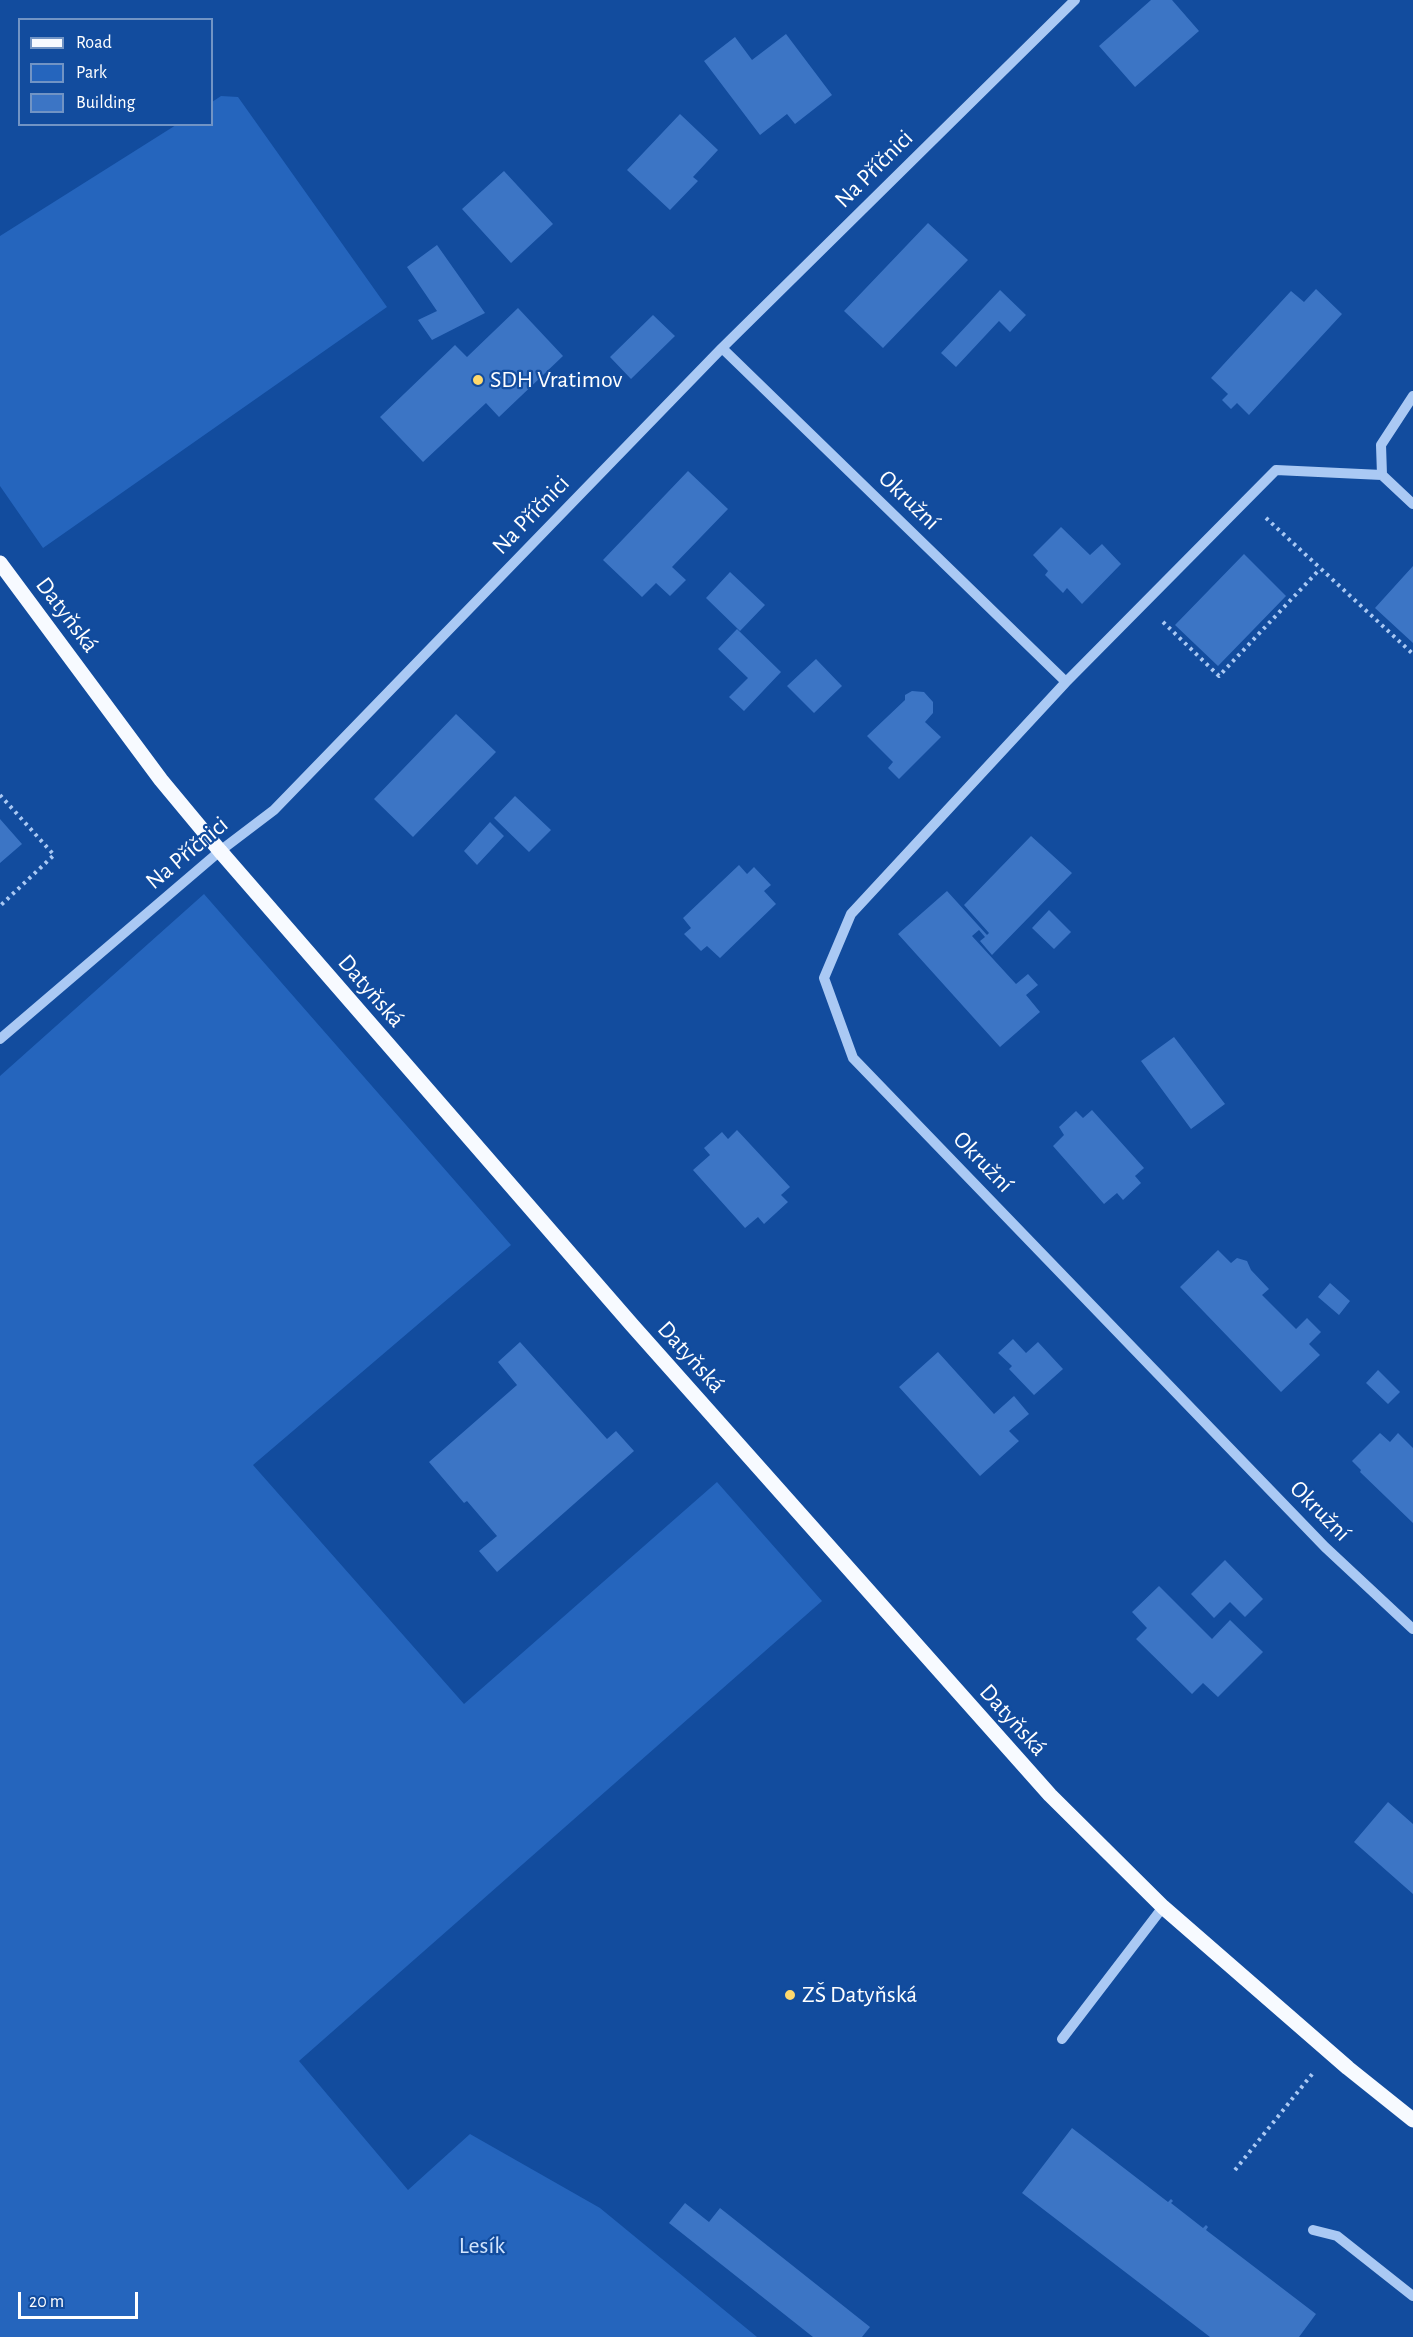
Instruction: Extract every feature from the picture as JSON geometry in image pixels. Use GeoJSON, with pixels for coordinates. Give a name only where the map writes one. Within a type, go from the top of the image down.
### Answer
{"type":"FeatureCollection","features":[{"type":"Feature","properties":{"kind":"main road","name":"Datyňská"},"geometry":{"type":"LineString","coordinates":[[0,563],[161,780],[220,851],[632,1325],[1042,1786],[1162,1907],[1348,2068],[1413,2120]]}},
{"type":"Feature","properties":{"kind":"street","name":"Na Příčnici"},"geometry":{"type":"LineString","coordinates":[[1,1036],[220,851],[274,810],[722,348],[1075,0]]}},
{"type":"Feature","properties":{"kind":"street","name":"Okružní"},"geometry":{"type":"LineString","coordinates":[[722,348],[1066,682]]}},
{"type":"Feature","properties":{"kind":"street"},"geometry":{"type":"LineString","coordinates":[[1413,396],[1381,445],[1382,475],[1413,504]]}},
{"type":"Feature","properties":{"kind":"street","name":"Okružní"},"geometry":{"type":"LineString","coordinates":[[1382,475],[1276,470],[1066,682],[851,914],[824,978],[853,1058],[1325,1547],[1413,1629]]}},
{"type":"Feature","properties":{"kind":"street"},"geometry":{"type":"LineString","coordinates":[[1062,2039],[1162,1907]]}},
{"type":"Feature","properties":{"kind":"street"},"geometry":{"type":"LineString","coordinates":[[1313,2230],[1337,2236],[1413,2296]]}},
{"type":"Feature","properties":{"kind":"path"},"geometry":{"type":"LineString","coordinates":[[1246,500],[1413,654]]}},
{"type":"Feature","properties":{"kind":"path"},"geometry":{"type":"LineString","coordinates":[[1144,603],[1219,676],[1320,569]]}},
{"type":"Feature","properties":{"kind":"path"},"geometry":{"type":"LineString","coordinates":[[0,795],[54,855],[0,906]]}},
{"type":"Feature","properties":{"kind":"path"},"geometry":{"type":"LineString","coordinates":[[1234,2170],[1313,2072],[1332,2087],[1348,2068]]}},
{"type":"Feature","properties":{"kind":"green space"},"geometry":{"type":"Polygon","coordinates":[[[221,96],[238,97],[387,307],[43,548],[0,486],[0,236],[174,126],[213,126],[213,101],[221,96]]]}},
{"type":"Feature","properties":{"kind":"green space","name":"Lesík"},"geometry":{"type":"Polygon","coordinates":[[[204,894],[511,1245],[253,1465],[464,1704],[717,1482],[822,1601],[299,2061],[408,2190],[470,2134],[600,2208],[757,2337],[0,2337],[0,1076],[204,894]]]}},
{"type":"Feature","properties":{"kind":"building"},"geometry":{"type":"Polygon","coordinates":[[[1151,0],[1172,0],[1199,31],[1135,87],[1099,46],[1151,0]]]}},
{"type":"Feature","properties":{"kind":"building"},"geometry":{"type":"Polygon","coordinates":[[[786,34],[832,95],[795,124],[787,114],[760,135],[704,61],[735,37],[752,60],[786,34]]]}},
{"type":"Feature","properties":{"kind":"building"},"geometry":{"type":"Polygon","coordinates":[[[680,114],[718,150],[693,177],[698,181],[670,210],[627,170],[680,114]]]}},
{"type":"Feature","properties":{"kind":"building"},"geometry":{"type":"Polygon","coordinates":[[[504,171],[553,224],[511,263],[462,209],[504,171]]]}},
{"type":"Feature","properties":{"kind":"building"},"geometry":{"type":"Polygon","coordinates":[[[928,223],[968,260],[883,348],[844,311],[928,223]]]}},
{"type":"Feature","properties":{"kind":"building"},"geometry":{"type":"Polygon","coordinates":[[[437,245],[485,313],[432,340],[418,320],[437,311],[407,267],[437,245]]]}},
{"type":"Feature","properties":{"kind":"building"},"geometry":{"type":"Polygon","coordinates":[[[1316,289],[1342,314],[1249,415],[1237,403],[1231,409],[1222,400],[1228,394],[1211,378],[1291,291],[1304,302],[1316,289]]]}},
{"type":"Feature","properties":{"kind":"building"},"geometry":{"type":"Polygon","coordinates":[[[1000,290],[1026,315],[1010,332],[999,321],[956,367],[941,353],[1000,290]]]}},
{"type":"Feature","properties":{"kind":"building","name":"SDH Vratimov"},"geometry":{"type":"Polygon","coordinates":[[[518,308],[563,356],[499,417],[486,403],[423,462],[380,417],[455,345],[467,357],[518,308]]]}},
{"type":"Feature","properties":{"kind":"building"},"geometry":{"type":"Polygon","coordinates":[[[653,315],[675,336],[631,379],[610,357],[653,315]]]}},
{"type":"Feature","properties":{"kind":"building"},"geometry":{"type":"Polygon","coordinates":[[[688,471],[728,509],[672,567],[686,580],[670,596],[656,583],[642,597],[603,560],[688,471]]]}},
{"type":"Feature","properties":{"kind":"building"},"geometry":{"type":"Polygon","coordinates":[[[1061,527],[1090,555],[1102,544],[1121,564],[1082,604],[1067,588],[1063,593],[1045,575],[1048,571],[1033,555],[1061,527]]]}},
{"type":"Feature","properties":{"kind":"building"},"geometry":{"type":"Polygon","coordinates":[[[1244,554],[1286,596],[1218,666],[1175,625],[1244,554]]]}},
{"type":"Feature","properties":{"kind":"building"},"geometry":{"type":"Polygon","coordinates":[[[1413,566],[1413,643],[1375,608],[1413,566]]]}},
{"type":"Feature","properties":{"kind":"building"},"geometry":{"type":"Polygon","coordinates":[[[730,572],[765,605],[740,631],[706,598],[730,572]]]}},
{"type":"Feature","properties":{"kind":"building"},"geometry":{"type":"Polygon","coordinates":[[[737,629],[781,672],[744,711],[729,697],[748,678],[718,649],[737,629]]]}},
{"type":"Feature","properties":{"kind":"building"},"geometry":{"type":"Polygon","coordinates":[[[816,659],[842,686],[814,713],[787,686],[816,659]]]}},
{"type":"Feature","properties":{"kind":"building"},"geometry":{"type":"Polygon","coordinates":[[[912,691],[924,692],[933,702],[933,713],[925,722],[941,737],[899,779],[888,768],[893,762],[867,736],[905,700],[905,695],[912,691]]]}},
{"type":"Feature","properties":{"kind":"building"},"geometry":{"type":"Polygon","coordinates":[[[456,714],[496,752],[413,837],[374,799],[456,714]]]}},
{"type":"Feature","properties":{"kind":"building"},"geometry":{"type":"Polygon","coordinates":[[[515,796],[551,830],[529,852],[494,818],[515,796]]]}},
{"type":"Feature","properties":{"kind":"building"},"geometry":{"type":"Polygon","coordinates":[[[0,819],[22,844],[0,863],[0,819]]]}},
{"type":"Feature","properties":{"kind":"building"},"geometry":{"type":"Polygon","coordinates":[[[490,822],[504,836],[477,865],[464,851],[490,822]]]}},
{"type":"Feature","properties":{"kind":"building"},"geometry":{"type":"Polygon","coordinates":[[[1031,836],[1072,873],[992,955],[980,941],[985,937],[979,930],[972,936],[1016,984],[1028,974],[1038,985],[1026,995],[1040,1012],[1000,1047],[898,934],[947,891],[987,935],[989,933],[964,905],[1031,836]]]}},
{"type":"Feature","properties":{"kind":"building"},"geometry":{"type":"Polygon","coordinates":[[[739,865],[747,874],[754,867],[771,885],[764,891],[776,904],[720,958],[707,946],[701,951],[684,934],[691,928],[683,918],[739,865]]]}},
{"type":"Feature","properties":{"kind":"building"},"geometry":{"type":"Polygon","coordinates":[[[1049,910],[1071,932],[1054,949],[1032,928],[1049,910]]]}},
{"type":"Feature","properties":{"kind":"building"},"geometry":{"type":"Polygon","coordinates":[[[1174,1037],[1225,1104],[1191,1129],[1141,1061],[1174,1037]]]}},
{"type":"Feature","properties":{"kind":"building"},"geometry":{"type":"Polygon","coordinates":[[[1092,1110],[1144,1168],[1135,1176],[1141,1183],[1123,1200],[1117,1193],[1104,1204],[1053,1146],[1064,1135],[1059,1127],[1076,1111],[1083,1118],[1092,1110]]]}},
{"type":"Feature","properties":{"kind":"building"},"geometry":{"type":"Polygon","coordinates":[[[737,1130],[790,1187],[781,1195],[788,1202],[764,1224],[758,1217],[745,1228],[693,1170],[710,1155],[704,1148],[722,1132],[728,1139],[737,1130]]]}},
{"type":"Feature","properties":{"kind":"building"},"geometry":{"type":"Polygon","coordinates":[[[1218,1250],[1231,1263],[1237,1258],[1247,1261],[1251,1270],[1269,1289],[1262,1295],[1296,1329],[1307,1318],[1321,1332],[1309,1344],[1320,1355],[1281,1392],[1180,1287],[1218,1250]]]}},
{"type":"Feature","properties":{"kind":"building"},"geometry":{"type":"Polygon","coordinates":[[[1330,1283],[1350,1301],[1339,1315],[1318,1297],[1330,1283]]]}},
{"type":"Feature","properties":{"kind":"building"},"geometry":{"type":"Polygon","coordinates":[[[1013,1339],[1026,1353],[1038,1342],[1063,1369],[1034,1395],[1009,1369],[1012,1366],[998,1353],[1013,1339]]]}},
{"type":"Feature","properties":{"kind":"building"},"geometry":{"type":"Polygon","coordinates":[[[520,1342],[607,1439],[616,1431],[634,1451],[497,1572],[479,1551],[497,1536],[467,1501],[464,1503],[429,1462],[517,1385],[498,1362],[520,1342]]]}},
{"type":"Feature","properties":{"kind":"building"},"geometry":{"type":"Polygon","coordinates":[[[938,1352],[994,1414],[1014,1396],[1029,1414],[1009,1431],[1019,1441],[980,1476],[899,1387],[938,1352]]]}},
{"type":"Feature","properties":{"kind":"building"},"geometry":{"type":"Polygon","coordinates":[[[1378,1370],[1400,1392],[1388,1404],[1366,1383],[1378,1370]]]}},
{"type":"Feature","properties":{"kind":"building"},"geometry":{"type":"Polygon","coordinates":[[[1380,1433],[1390,1442],[1398,1433],[1413,1448],[1413,1523],[1360,1472],[1361,1470],[1352,1461],[1380,1433]]]}},
{"type":"Feature","properties":{"kind":"building"},"geometry":{"type":"Polygon","coordinates":[[[1225,1560],[1263,1599],[1245,1617],[1230,1602],[1214,1618],[1191,1594],[1225,1560]]]}},
{"type":"Feature","properties":{"kind":"building"},"geometry":{"type":"Polygon","coordinates":[[[1159,1586],[1212,1639],[1230,1620],[1263,1652],[1218,1697],[1203,1683],[1192,1694],[1136,1639],[1147,1628],[1132,1612],[1159,1586]]]}},
{"type":"Feature","properties":{"kind":"building"},"geometry":{"type":"Polygon","coordinates":[[[1388,1802],[1413,1824],[1413,1894],[1354,1842],[1388,1802]]]}},
{"type":"Feature","properties":{"kind":"building"},"geometry":{"type":"Polygon","coordinates":[[[1072,2128],[1168,2202],[1171,2199],[1173,2201],[1171,2203],[1203,2228],[1206,2225],[1208,2227],[1206,2230],[1316,2314],[1299,2337],[1210,2337],[1022,2193],[1072,2128]]]}},
{"type":"Feature","properties":{"kind":"building"},"geometry":{"type":"Polygon","coordinates":[[[685,2203],[709,2222],[720,2208],[870,2327],[862,2337],[813,2337],[669,2223],[685,2203]]]}},
{"type":"Feature","properties":{"kind":"place","name":"SDH Vratimov"},"geometry":{"type":"Point","coordinates":[478,380]}},
{"type":"Feature","properties":{"kind":"place","name":"ZŠ Datyňská"},"geometry":{"type":"Point","coordinates":[790,1995]}}]}
